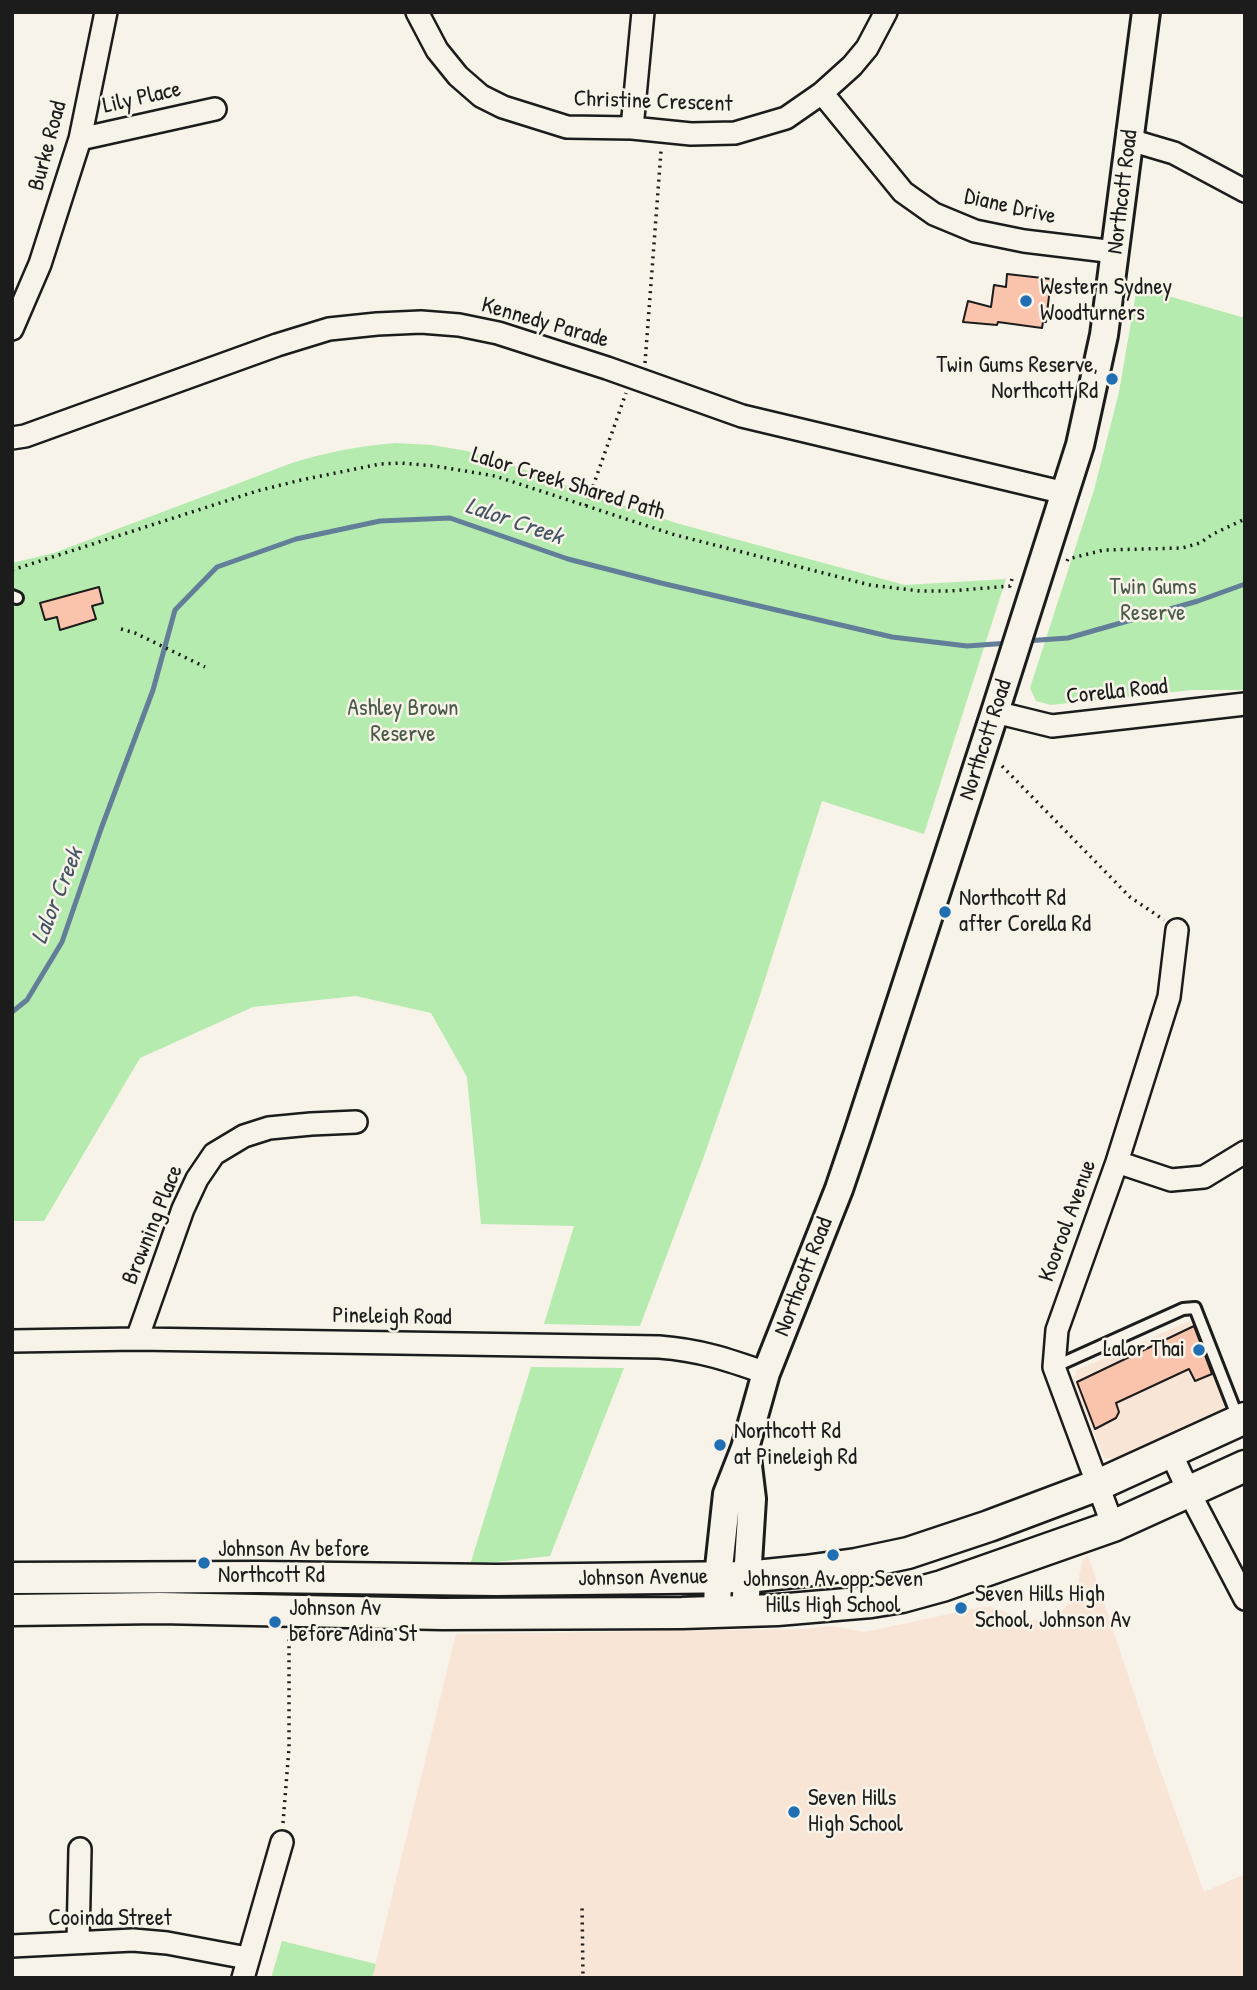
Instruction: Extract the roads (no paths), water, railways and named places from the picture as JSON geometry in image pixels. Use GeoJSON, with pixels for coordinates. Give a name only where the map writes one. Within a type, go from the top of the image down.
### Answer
{"type":"FeatureCollection","features":[{"type":"Feature","properties":{"kind":"main road","name":"Johnson Avenue"},"geometry":{"type":"LineString","coordinates":[[12,1578],[260,1577],[430,1580],[732,1577],[844,1566],[908,1553],[989,1526],[1098,1485],[1242,1419]]}},
{"type":"Feature","properties":{"kind":"main road","name":"Johnson Avenue"},"geometry":{"type":"LineString","coordinates":[[12,1610],[160,1608],[442,1614],[731,1611],[830,1607],[902,1597],[942,1586],[1113,1525],[1245,1466]]}},
{"type":"Feature","properties":{"kind":"street","name":"Burke Road"},"geometry":{"type":"LineString","coordinates":[[12,330],[40,264],[80,139],[106,12]]}},
{"type":"Feature","properties":{"kind":"street","name":"Christine Crescent"},"geometry":{"type":"LineString","coordinates":[[417,12],[437,50],[457,76],[481,96],[503,107],[567,127],[632,128],[691,134],[735,133],[786,118],[852,66],[867,48],[886,12]]}},
{"type":"Feature","properties":{"kind":"street"},"geometry":{"type":"LineString","coordinates":[[632,128],[643,12]]}},
{"type":"Feature","properties":{"kind":"street","name":"Northcott Road"},"geometry":{"type":"LineString","coordinates":[[731,1611],[732,1577],[752,1499],[746,1448],[766,1373],[859,1133],[1080,445],[1104,335],[1146,12]]}},
{"type":"Feature","properties":{"kind":"street","name":"Diane Drive"},"geometry":{"type":"LineString","coordinates":[[821,93],[903,192],[934,214],[975,231],[1024,241],[1115,252]]}},
{"type":"Feature","properties":{"kind":"street","name":"Lily Place"},"geometry":{"type":"LineString","coordinates":[[80,139],[215,108]]}},
{"type":"Feature","properties":{"kind":"street"},"geometry":{"type":"LineString","coordinates":[[1130,140],[1174,153],[1245,191]]}},
{"type":"Feature","properties":{"kind":"street","name":"Kennedy Parade"},"geometry":{"type":"LineString","coordinates":[[12,438],[25,436],[277,345],[330,330],[421,322],[498,333],[742,416],[1065,493]]}},
{"type":"Feature","properties":{"kind":"street","name":"Corella Road"},"geometry":{"type":"LineString","coordinates":[[995,712],[1052,726],[1245,704]]}},
{"type":"Feature","properties":{"kind":"street","name":"Koorool Avenue"},"geometry":{"type":"LineString","coordinates":[[1113,1525],[1054,1367],[1057,1330],[1117,1162],[1169,997],[1177,930]]}},
{"type":"Feature","properties":{"kind":"street","name":"Browning Place"},"geometry":{"type":"LineString","coordinates":[[137,1339],[183,1209],[214,1154],[244,1136],[269,1128],[356,1122]]}},
{"type":"Feature","properties":{"kind":"street"},"geometry":{"type":"LineString","coordinates":[[1117,1162],[1171,1180],[1204,1177],[1245,1153]]}},
{"type":"Feature","properties":{"kind":"street","name":"Pineleigh Road"},"geometry":{"type":"LineString","coordinates":[[12,1340],[137,1339],[659,1347],[712,1354],[766,1373]]}},
{"type":"Feature","properties":{"kind":"street"},"geometry":{"type":"LineString","coordinates":[[1170,1451],[1245,1599]]}},
{"type":"Feature","properties":{"kind":"street"},"geometry":{"type":"LineString","coordinates":[[245,1968],[282,1842]]}},
{"type":"Feature","properties":{"kind":"street"},"geometry":{"type":"LineString","coordinates":[[78,1942],[80,1849]]}},
{"type":"Feature","properties":{"kind":"street","name":"Cooinda Street"},"geometry":{"type":"LineString","coordinates":[[12,1946],[133,1940],[167,1942],[245,1968]]}},
{"type":"Feature","properties":{"kind":"lane"},"geometry":{"type":"LineString","coordinates":[[1054,1367],[1183,1308],[1195,1308],[1242,1419]]}},
{"type":"Feature","properties":{"kind":"waterway","name":"Lalor Creek"},"geometry":{"type":"LineString","coordinates":[[12,1012],[27,1000],[62,942],[153,690],[175,610],[217,567],[296,539],[380,521],[450,518],[568,559],[892,637],[967,646],[1009,643]]}},
{"type":"Feature","properties":{"kind":"waterway","name":"Lalor Creek"},"geometry":{"type":"LineString","coordinates":[[1025,641],[1068,638],[1198,601],[1245,584]]}},
{"type":"Feature","properties":{"kind":"place","name":"Western Sydney Woodturners"},"geometry":{"type":"Point","coordinates":[1026,301]}},
{"type":"Feature","properties":{"kind":"place","name":"Twin Gums Reserve, Northcott Rd"},"geometry":{"type":"Point","coordinates":[1112,379]}},
{"type":"Feature","properties":{"kind":"place","name":"Northcott Rd after Corella Rd"},"geometry":{"type":"Point","coordinates":[945,912]}},
{"type":"Feature","properties":{"kind":"place","name":"Lalor Thai"},"geometry":{"type":"Point","coordinates":[1199,1350]}},
{"type":"Feature","properties":{"kind":"place","name":"Northcott Rd at Pineleigh Rd"},"geometry":{"type":"Point","coordinates":[720,1445]}},
{"type":"Feature","properties":{"kind":"place","name":"Johnson Av opp Seven Hills High School"},"geometry":{"type":"Point","coordinates":[833,1555]}},
{"type":"Feature","properties":{"kind":"place","name":"Johnson Av before Northcott Rd"},"geometry":{"type":"Point","coordinates":[204,1563]}},
{"type":"Feature","properties":{"kind":"place","name":"Seven Hills High School, Johnson Av"},"geometry":{"type":"Point","coordinates":[961,1608]}},
{"type":"Feature","properties":{"kind":"place","name":"Johnson Av before Adina St"},"geometry":{"type":"Point","coordinates":[275,1622]}},
{"type":"Feature","properties":{"kind":"place","name":"Seven Hills High School"},"geometry":{"type":"Point","coordinates":[794,1812]}},
{"type":"Feature","properties":{"kind":"park label","name":"Twin Gums Reserve"},"geometry":{"type":"Point","coordinates":[1153,601]}},
{"type":"Feature","properties":{"kind":"park label","name":"Ashley Brown Reserve"},"geometry":{"type":"Point","coordinates":[403,722]}}]}
